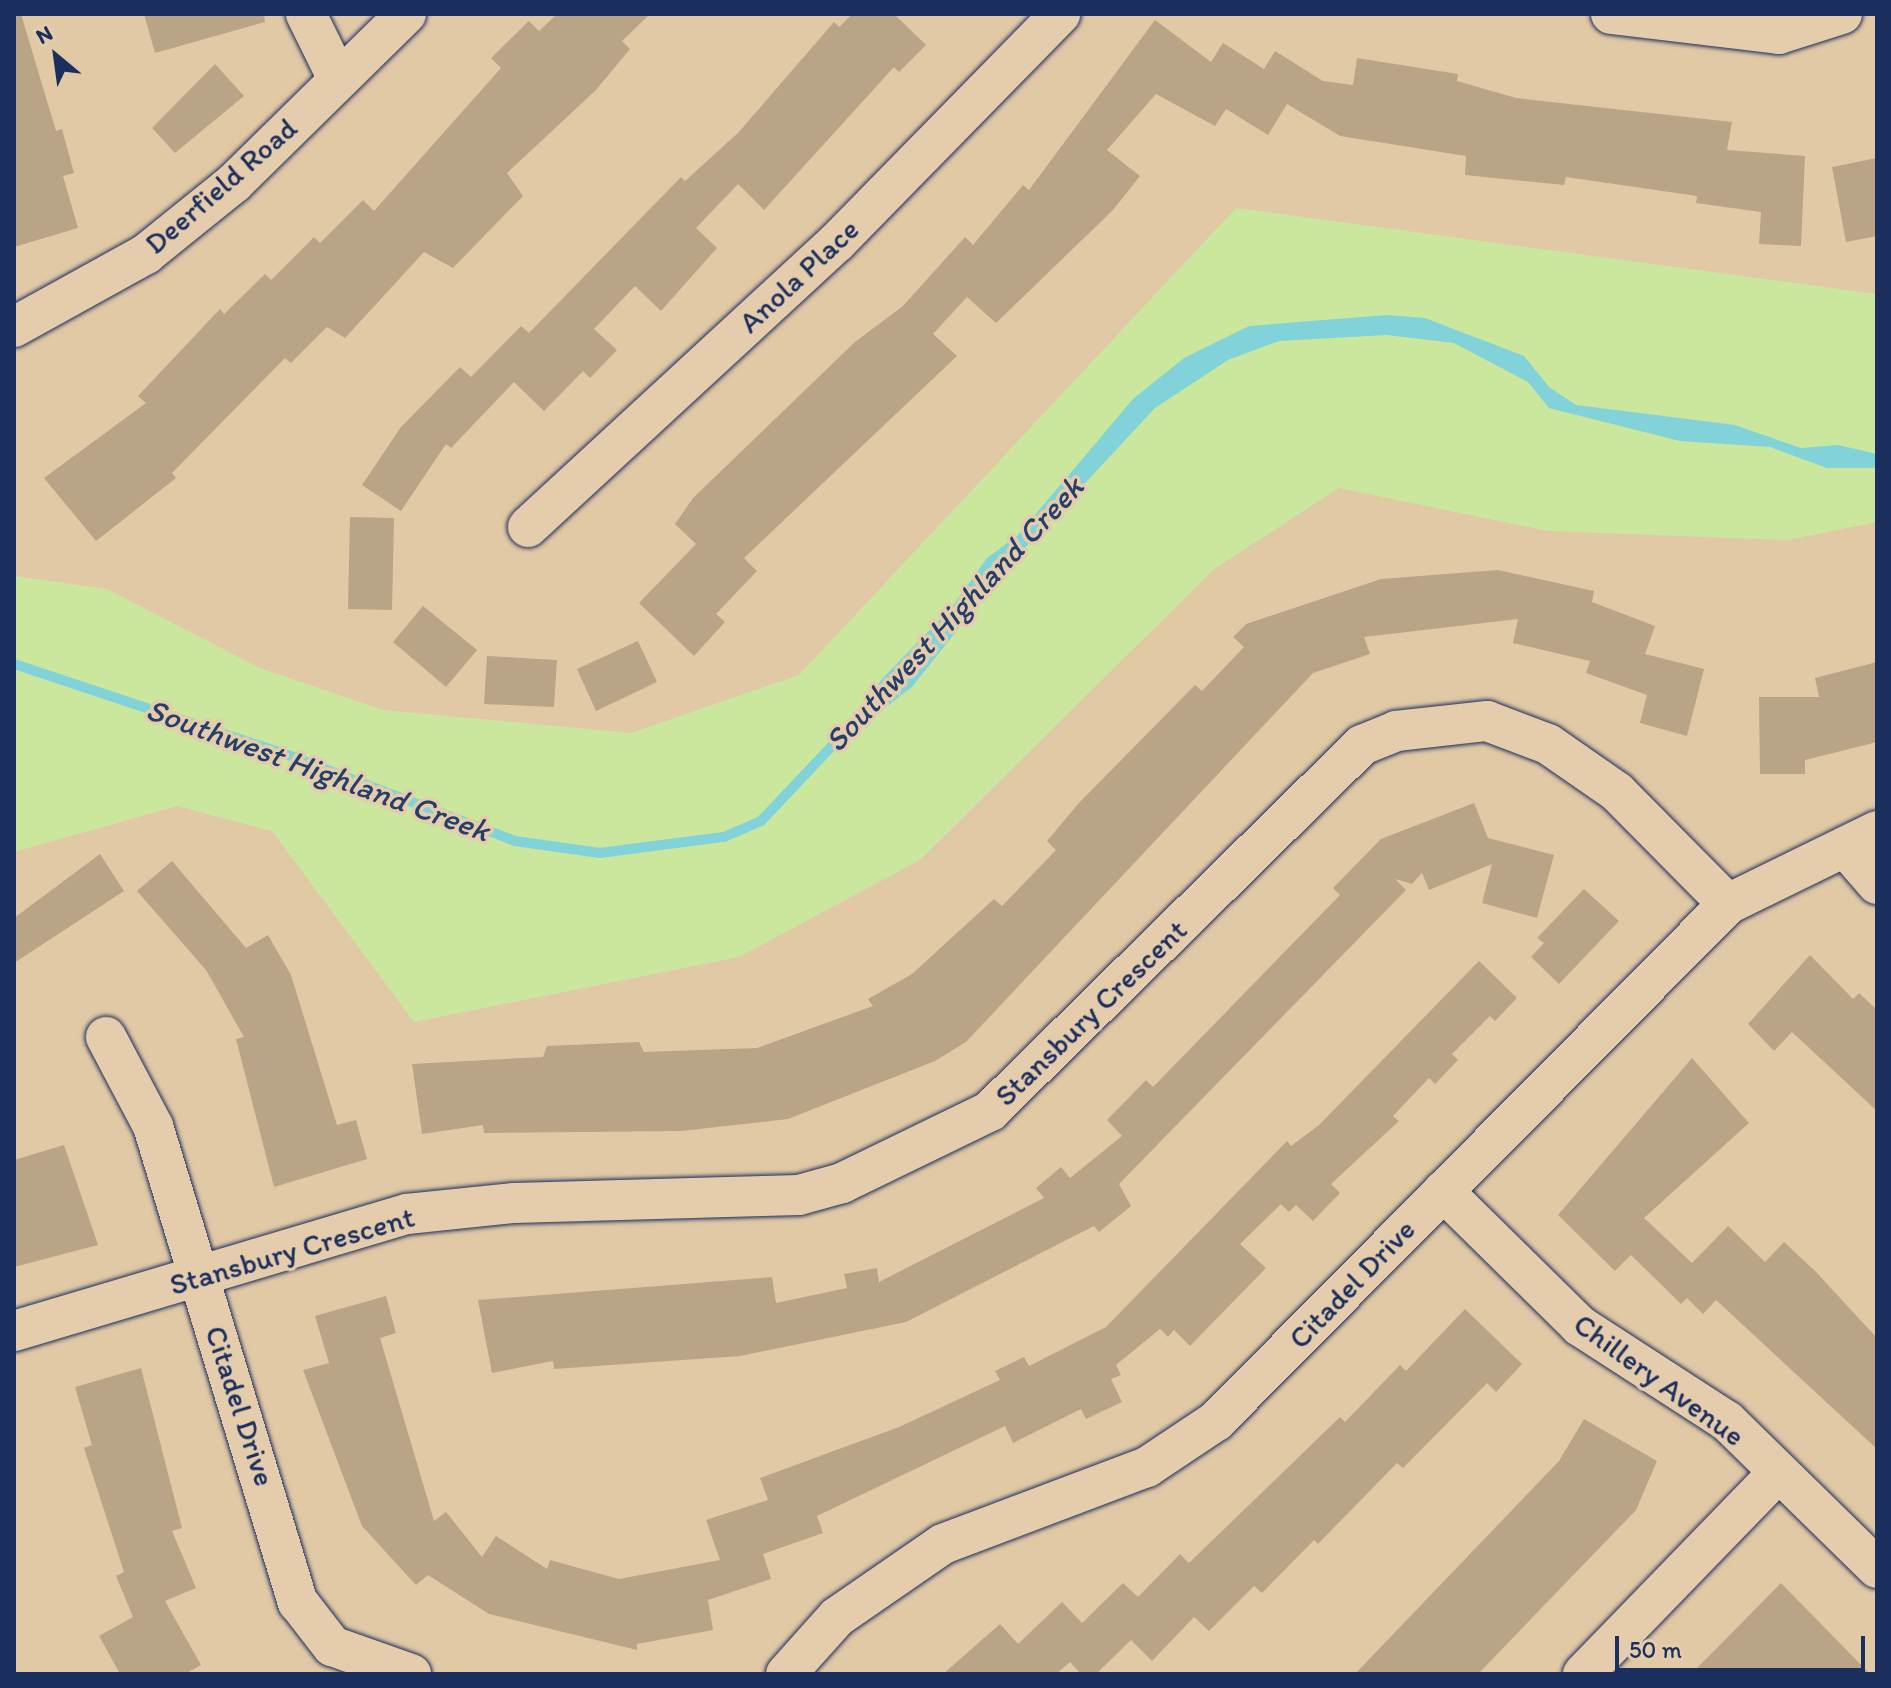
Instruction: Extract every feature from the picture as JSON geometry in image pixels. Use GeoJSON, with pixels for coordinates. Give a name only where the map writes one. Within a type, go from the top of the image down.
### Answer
{"type":"FeatureCollection","features":[{"type":"Feature","properties":{"kind":"street"},"geometry":{"type":"LineString","coordinates":[[306,14],[338,79]]}},
{"type":"Feature","properties":{"kind":"street","name":"Deerfield Road"},"geometry":{"type":"LineString","coordinates":[[14,327],[146,254],[234,183],[406,14]]}},
{"type":"Feature","properties":{"kind":"street","name":"Anola Place"},"geometry":{"type":"LineString","coordinates":[[528,527],[837,242],[1060,14]]}},
{"type":"Feature","properties":{"kind":"street"},"geometry":{"type":"LineString","coordinates":[[1611,14],[1779,34],[1842,14]]}},
{"type":"Feature","properties":{"kind":"street","name":"Stansbury Crescent"},"geometry":{"type":"LineString","coordinates":[[14,1331],[407,1214],[514,1203],[799,1195],[902,1157],[990,1111],[1362,745],[1396,731],[1487,721],[1548,744],[1617,792],[1728,904]]}},
{"type":"Feature","properties":{"kind":"street"},"geometry":{"type":"LineString","coordinates":[[1861,839],[1877,884]]}},
{"type":"Feature","properties":{"kind":"street","name":"Citadel Drive"},"geometry":{"type":"LineString","coordinates":[[786,1674],[837,1617],[943,1544],[1147,1467],[1216,1421],[1728,904],[1861,839]]}},
{"type":"Feature","properties":{"kind":"street","name":"Citadel Drive"},"geometry":{"type":"LineString","coordinates":[[106,1037],[153,1126],[298,1602],[332,1646],[411,1674]]}},
{"type":"Feature","properties":{"kind":"street","name":"Chillery Avenue"},"geometry":{"type":"LineString","coordinates":[[1443,1191],[1580,1326],[1727,1421],[1877,1568]]}},
{"type":"Feature","properties":{"kind":"street"},"geometry":{"type":"LineString","coordinates":[[1583,1674],[1778,1473]]}},
{"type":"Feature","properties":{"kind":"green space"},"geometry":{"type":"Polygon","coordinates":[[[1236,208],[1877,294],[1877,522],[1788,540],[1548,531],[1339,488],[1214,569],[920,860],[739,957],[414,1022],[272,831],[177,806],[14,852],[14,576],[107,589],[260,668],[383,710],[631,733],[799,675],[1236,208]]]}},
{"type":"Feature","properties":{"kind":"water","name":"Southwest Highland Creek"},"geometry":{"type":"Polygon","coordinates":[[[1387,315],[1425,318],[1524,356],[1549,387],[1576,405],[1735,425],[1801,448],[1838,445],[1877,454],[1877,468],[1827,468],[1770,447],[1680,441],[1549,408],[1528,382],[1454,343],[1387,335],[1279,341],[1228,360],[1155,408],[1009,565],[912,687],[873,717],[864,712],[881,680],[951,608],[987,558],[1018,535],[1133,399],[1184,358],[1249,326],[1387,315]]]}},
{"type":"Feature","properties":{"kind":"building"},"geometry":{"type":"Polygon","coordinates":[[[14,14],[21,14],[56,131],[62,129],[74,173],[63,176],[78,228],[14,247],[14,14]]]}},
{"type":"Feature","properties":{"kind":"building"},"geometry":{"type":"Polygon","coordinates":[[[144,14],[264,14],[265,22],[155,53],[144,14]]]}},
{"type":"Feature","properties":{"kind":"building"},"geometry":{"type":"Polygon","coordinates":[[[557,14],[650,14],[622,41],[630,49],[596,90],[507,173],[523,196],[453,268],[424,252],[345,338],[327,327],[291,363],[285,358],[172,473],[176,478],[96,541],[44,478],[146,403],[138,396],[220,309],[224,314],[265,274],[271,280],[314,237],[320,243],[363,200],[374,211],[501,68],[491,58],[529,21],[539,31],[557,14]]]}},
{"type":"Feature","properties":{"kind":"building"},"geometry":{"type":"Polygon","coordinates":[[[852,14],[894,14],[926,45],[899,72],[894,67],[764,210],[738,184],[696,228],[717,248],[661,311],[635,286],[594,329],[617,350],[590,378],[583,371],[544,411],[514,382],[451,448],[446,444],[401,511],[362,485],[401,427],[460,367],[471,377],[521,326],[529,333],[681,177],[685,181],[738,133],[834,22],[839,27],[852,14]]]}},
{"type":"Feature","properties":{"kind":"building"},"geometry":{"type":"Polygon","coordinates":[[[1155,20],[1211,62],[1223,43],[1264,69],[1275,51],[1323,81],[1353,85],[1357,58],[1458,74],[1457,81],[1516,98],[1732,122],[1727,150],[1805,156],[1801,246],[1759,244],[1761,212],[1696,203],[1697,196],[1566,177],[1564,185],[1465,175],[1466,156],[1340,136],[1287,104],[1268,135],[1226,109],[1215,126],[1156,94],[1107,150],[1140,176],[1113,210],[996,323],[967,297],[933,334],[957,356],[744,558],[757,571],[716,614],[725,622],[694,656],[639,603],[696,544],[675,524],[693,498],[855,342],[903,306],[965,237],[973,245],[1023,185],[1029,190],[1155,20]]]}},
{"type":"Feature","properties":{"kind":"building"},"geometry":{"type":"Polygon","coordinates":[[[215,64],[244,96],[175,153],[152,128],[215,64]]]}},
{"type":"Feature","properties":{"kind":"building"},"geometry":{"type":"Polygon","coordinates":[[[1877,158],[1877,236],[1846,242],[1832,167],[1877,158]]]}},
{"type":"Feature","properties":{"kind":"building"},"geometry":{"type":"Polygon","coordinates":[[[350,517],[394,518],[392,610],[348,609],[350,517]]]}},
{"type":"Feature","properties":{"kind":"building"},"geometry":{"type":"Polygon","coordinates":[[[1498,570],[1594,591],[1592,602],[1655,626],[1645,654],[1704,669],[1687,736],[1640,723],[1647,695],[1586,673],[1590,661],[1513,643],[1518,619],[1364,637],[1370,654],[1313,673],[966,1042],[935,1061],[788,1119],[681,1131],[484,1133],[483,1125],[422,1134],[412,1064],[543,1057],[547,1046],[639,1042],[644,1052],[757,1048],[873,1006],[868,999],[912,974],[994,899],[1002,906],[1056,850],[1047,841],[1078,804],[1195,685],[1202,691],[1244,647],[1233,637],[1246,624],[1381,579],[1498,570]]]}},
{"type":"Feature","properties":{"kind":"building"},"geometry":{"type":"Polygon","coordinates":[[[423,606],[477,650],[446,687],[393,642],[423,606]]]}},
{"type":"Feature","properties":{"kind":"building"},"geometry":{"type":"Polygon","coordinates":[[[638,641],[657,682],[596,711],[577,669],[638,641]]]}},
{"type":"Feature","properties":{"kind":"building"},"geometry":{"type":"Polygon","coordinates":[[[487,656],[557,660],[554,707],[484,704],[487,656]]]}},
{"type":"Feature","properties":{"kind":"building"},"geometry":{"type":"Polygon","coordinates":[[[1877,662],[1877,742],[1805,760],[1805,774],[1760,774],[1759,697],[1819,697],[1815,678],[1877,662]]]}},
{"type":"Feature","properties":{"kind":"building"},"geometry":{"type":"Polygon","coordinates":[[[1474,803],[1488,838],[1554,855],[1537,918],[1482,903],[1492,864],[1429,890],[1422,873],[1412,884],[1395,879],[1406,890],[1119,1184],[1131,1206],[1099,1232],[1094,1226],[906,1322],[740,1356],[554,1369],[553,1361],[492,1373],[478,1300],[772,1277],[776,1303],[847,1288],[844,1274],[877,1268],[879,1282],[1044,1198],[1036,1188],[1061,1167],[1070,1178],[1122,1136],[1107,1120],[1146,1080],[1153,1087],[1340,895],[1333,888],[1381,839],[1474,803]]]}},
{"type":"Feature","properties":{"kind":"building"},"geometry":{"type":"Polygon","coordinates":[[[100,854],[124,891],[14,963],[14,918],[100,854]]]}},
{"type":"Feature","properties":{"kind":"building"},"geometry":{"type":"Polygon","coordinates":[[[172,861],[246,948],[268,935],[291,975],[337,1125],[356,1120],[367,1159],[274,1187],[236,1039],[244,1037],[206,970],[137,891],[172,861]]]}},
{"type":"Feature","properties":{"kind":"building"},"geometry":{"type":"Polygon","coordinates":[[[1584,889],[1619,921],[1559,984],[1531,957],[1544,943],[1537,938],[1584,889]]]}},
{"type":"Feature","properties":{"kind":"building"},"geometry":{"type":"Polygon","coordinates":[[[1810,955],[1853,999],[1859,993],[1877,1010],[1877,1111],[1792,1032],[1774,1051],[1748,1024],[1810,955]]]}},
{"type":"Feature","properties":{"kind":"building"},"geometry":{"type":"Polygon","coordinates":[[[1479,961],[1517,998],[1495,1021],[1490,1016],[1452,1054],[1458,1060],[1435,1084],[1429,1078],[1393,1116],[1399,1121],[1331,1184],[1340,1193],[1313,1221],[1296,1205],[1289,1212],[1281,1204],[1240,1244],[1266,1268],[1190,1346],[1174,1330],[1168,1337],[1160,1329],[1116,1365],[1121,1375],[1111,1379],[1122,1402],[1086,1419],[1081,1409],[1013,1443],[1005,1426],[817,1516],[823,1533],[763,1554],[771,1579],[708,1600],[713,1630],[637,1644],[637,1650],[489,1614],[428,1575],[416,1585],[362,1526],[303,1370],[329,1363],[315,1316],[386,1296],[396,1333],[380,1338],[434,1521],[446,1512],[482,1557],[496,1536],[547,1569],[550,1560],[619,1579],[720,1560],[706,1520],[768,1500],[760,1478],[899,1427],[1000,1380],[995,1371],[1024,1357],[1029,1366],[1106,1327],[1287,1141],[1291,1146],[1319,1125],[1479,961]]]}},
{"type":"Feature","properties":{"kind":"building"},"geometry":{"type":"Polygon","coordinates":[[[1692,1058],[1749,1123],[1644,1218],[1692,1263],[1728,1226],[1765,1262],[1784,1242],[1816,1272],[1877,1338],[1877,1449],[1716,1300],[1703,1314],[1687,1298],[1681,1304],[1631,1255],[1615,1271],[1558,1215],[1692,1058]]]}},
{"type":"Feature","properties":{"kind":"building"},"geometry":{"type":"Polygon","coordinates":[[[64,1145],[98,1245],[14,1267],[14,1160],[64,1145]]]}},
{"type":"Feature","properties":{"kind":"building"},"geometry":{"type":"Polygon","coordinates":[[[1465,1309],[1522,1364],[1496,1392],[1487,1383],[1403,1468],[1397,1463],[1318,1544],[1314,1540],[1262,1593],[1254,1586],[1209,1631],[1194,1617],[1152,1661],[1131,1640],[1096,1674],[1081,1674],[1070,1662],[1056,1674],[943,1674],[1000,1624],[1018,1644],[1062,1602],[1082,1623],[1123,1583],[1138,1597],[1180,1554],[1189,1563],[1340,1417],[1345,1422],[1400,1365],[1406,1371],[1465,1309]]]}},
{"type":"Feature","properties":{"kind":"building"},"geometry":{"type":"Polygon","coordinates":[[[141,1368],[182,1528],[172,1531],[196,1588],[165,1601],[201,1665],[185,1674],[120,1674],[99,1636],[133,1617],[116,1576],[124,1572],[84,1448],[92,1445],[75,1387],[141,1368]]]}},
{"type":"Feature","properties":{"kind":"building"},"geometry":{"type":"Polygon","coordinates":[[[1584,1419],[1657,1461],[1636,1510],[1478,1674],[1355,1674],[1559,1461],[1584,1419]]]}},
{"type":"Feature","properties":{"kind":"building"},"geometry":{"type":"Polygon","coordinates":[[[1781,1583],[1870,1674],[1691,1674],[1719,1646],[1781,1583]]]}},
{"type":"Feature","properties":{"kind":"waterway","name":"Southwest Highland Creek"},"geometry":{"type":"LineString","coordinates":[[14,664],[293,757],[515,841],[600,853],[724,837],[761,821],[864,712]]}}]}
